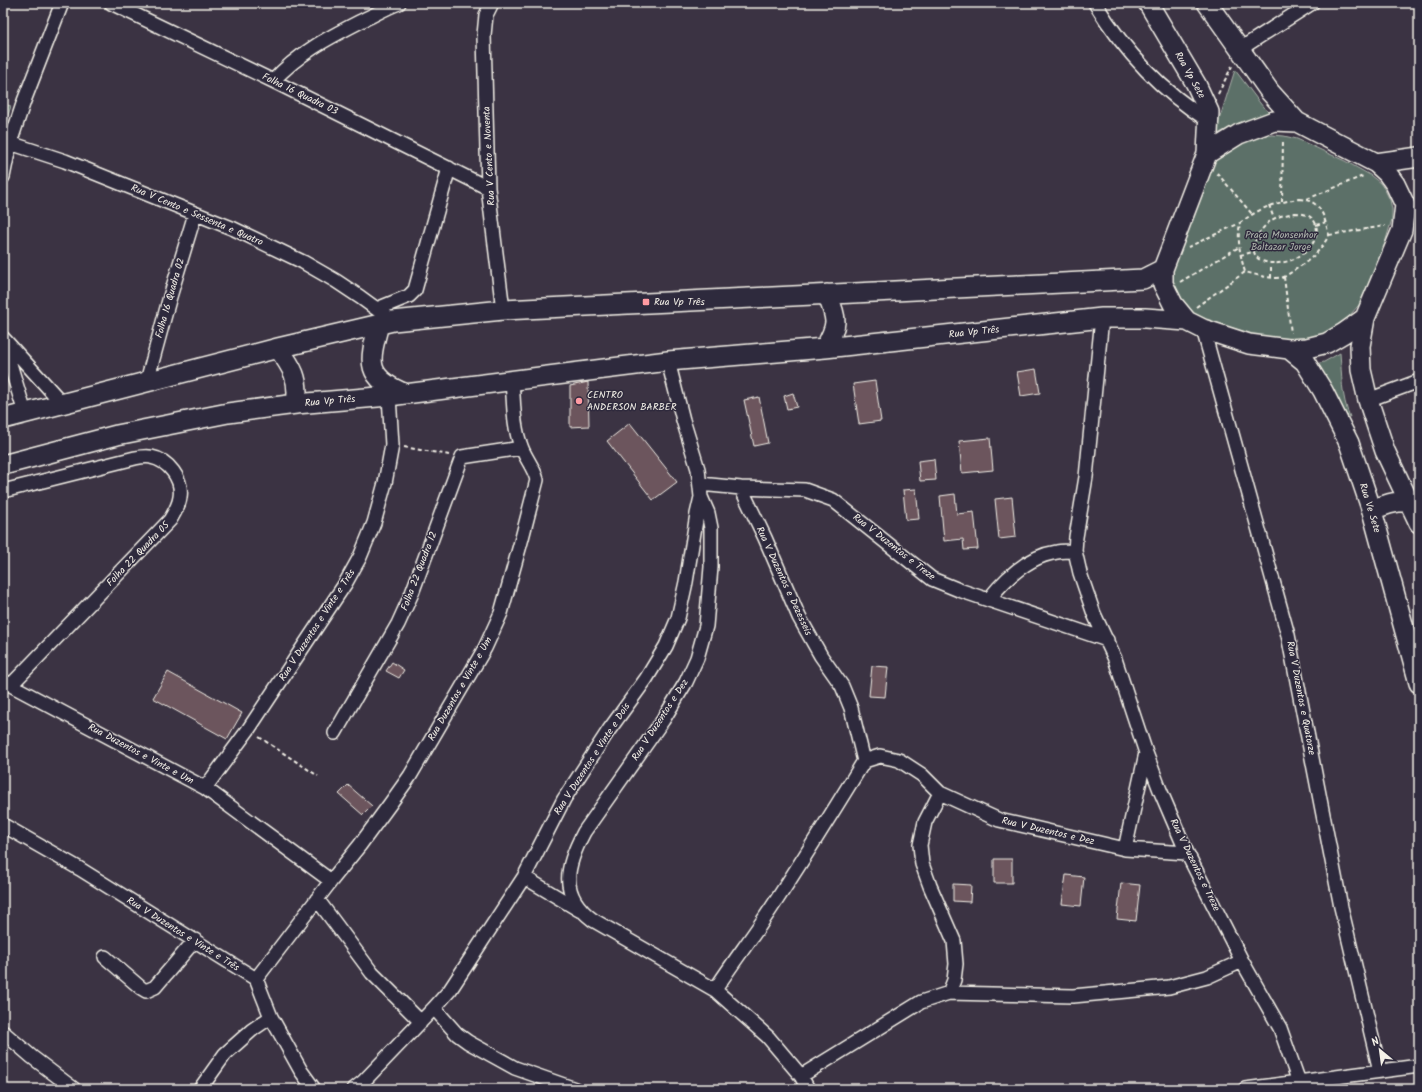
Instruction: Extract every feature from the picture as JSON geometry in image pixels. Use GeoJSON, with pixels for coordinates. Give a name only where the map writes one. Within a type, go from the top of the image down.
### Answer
{"type":"FeatureCollection","features":[{"type":"Feature","properties":{"kind":"main road","name":"Rua Vp Sete"},"geometry":{"type":"LineString","coordinates":[[1148,3],[1196,84],[1209,117],[1207,154],[1163,269]]}},
{"type":"Feature","properties":{"kind":"main road"},"geometry":{"type":"LineString","coordinates":[[1207,3],[1270,92],[1297,122],[1376,163],[1387,173],[1395,184],[1404,205],[1392,225],[1364,318],[1360,352],[1361,370],[1368,400],[1385,451],[1419,524]]}},
{"type":"Feature","properties":{"kind":"main road"},"geometry":{"type":"LineString","coordinates":[[1207,154],[1239,134],[1274,121],[1297,122]]}},
{"type":"Feature","properties":{"kind":"main road"},"geometry":{"type":"LineString","coordinates":[[1376,163],[1419,157]]}},
{"type":"Feature","properties":{"kind":"main road"},"geometry":{"type":"LineString","coordinates":[[1392,225],[1419,214]]}},
{"type":"Feature","properties":{"kind":"main road"},"geometry":{"type":"LineString","coordinates":[[3,419],[278,348],[383,318],[503,310],[1143,279],[1163,269],[1163,284],[1172,304],[1195,319],[1249,344],[1290,344],[1307,348],[1327,342],[1344,333],[1364,318]]}},
{"type":"Feature","properties":{"kind":"main road"},"geometry":{"type":"LineString","coordinates":[[825,348],[835,327],[836,317],[827,294]]}},
{"type":"Feature","properties":{"kind":"main road"},"geometry":{"type":"LineString","coordinates":[[383,318],[372,349],[371,362],[376,374],[397,395]]}},
{"type":"Feature","properties":{"kind":"main road","name":"Rua Vp Três"},"geometry":{"type":"LineString","coordinates":[[3,465],[117,435],[228,413],[296,404],[397,395],[668,361],[825,348],[1102,318],[1195,319]]}},
{"type":"Feature","properties":{"kind":"main road","name":"Rua Ve Sete"},"geometry":{"type":"LineString","coordinates":[[1290,344],[1323,391],[1349,443],[1372,512],[1419,683]]}},
{"type":"Feature","properties":{"kind":"main road"},"geometry":{"type":"LineString","coordinates":[[278,348],[290,364],[294,374],[297,388],[296,404]]}},
{"type":"Feature","properties":{"kind":"main road"},"geometry":{"type":"LineString","coordinates":[[1372,512],[1387,504],[1409,501]]}},
{"type":"Feature","properties":{"kind":"street"},"geometry":{"type":"LineString","coordinates":[[3,177],[10,143],[24,101],[62,3]]}},
{"type":"Feature","properties":{"kind":"street","name":"Folha 16 Quadra 03"},"geometry":{"type":"LineString","coordinates":[[112,3],[488,188]]}},
{"type":"Feature","properties":{"kind":"street"},"geometry":{"type":"LineString","coordinates":[[273,81],[305,52],[322,41],[399,3]]}},
{"type":"Feature","properties":{"kind":"street","name":"Rua V Cento e Noventa"},"geometry":{"type":"LineString","coordinates":[[492,3],[486,15],[484,35],[488,188],[503,310]]}},
{"type":"Feature","properties":{"kind":"street"},"geometry":{"type":"LineString","coordinates":[[1095,3],[1125,45],[1152,77],[1188,108],[1209,117]]}},
{"type":"Feature","properties":{"kind":"street"},"geometry":{"type":"LineString","coordinates":[[1240,49],[1312,3]]}},
{"type":"Feature","properties":{"kind":"street","name":"Rua V Cento e Sessenta e Quatro"},"geometry":{"type":"LineString","coordinates":[[10,143],[72,163],[234,229],[303,262],[336,281],[383,318]]}},
{"type":"Feature","properties":{"kind":"street"},"geometry":{"type":"LineString","coordinates":[[383,318],[415,290],[449,168]]}},
{"type":"Feature","properties":{"kind":"street","name":"Folha 16 Quadra 02"},"geometry":{"type":"LineString","coordinates":[[147,381],[169,300],[195,214]]}},
{"type":"Feature","properties":{"kind":"street","name":"Rua V Duzentos e Treze"},"geometry":{"type":"LineString","coordinates":[[1102,318],[1086,477],[1076,537],[1075,551],[1080,573],[1094,614],[1118,665],[1146,753],[1160,790],[1187,853],[1242,961],[1280,1028],[1299,1082]]}},
{"type":"Feature","properties":{"kind":"street","name":"Rua V Duzentos e Quatorze"},"geometry":{"type":"LineString","coordinates":[[1195,319],[1288,635],[1340,907],[1380,1071]]}},
{"type":"Feature","properties":{"kind":"street"},"geometry":{"type":"LineString","coordinates":[[3,340],[62,403]]}},
{"type":"Feature","properties":{"kind":"street"},"geometry":{"type":"LineString","coordinates":[[3,340],[26,413]]}},
{"type":"Feature","properties":{"kind":"street","name":"Rua V Duzentos e Dez"},"geometry":{"type":"LineString","coordinates":[[668,361],[683,420],[698,469],[701,491],[711,528],[712,567],[706,626],[697,658],[686,682],[663,720],[584,832],[575,849],[571,862],[568,882],[573,899],[582,912],[600,924],[715,990],[768,1036],[801,1076],[808,1089]]}},
{"type":"Feature","properties":{"kind":"street","name":"Rua Duzentos e Vinte e Um"},"geometry":{"type":"LineString","coordinates":[[256,979],[360,845],[410,776],[485,648],[500,613],[537,480],[534,470],[521,448],[516,431],[512,381]]}},
{"type":"Feature","properties":{"kind":"street"},"geometry":{"type":"LineString","coordinates":[[1368,400],[1419,381]]}},
{"type":"Feature","properties":{"kind":"street","name":"Rua V Duzentos e Vinte e Três"},"geometry":{"type":"LineString","coordinates":[[205,788],[248,730],[346,584],[360,557],[376,517],[386,484],[397,395]]}},
{"type":"Feature","properties":{"kind":"street"},"geometry":{"type":"LineString","coordinates":[[462,457],[521,448]]}},
{"type":"Feature","properties":{"kind":"street","name":"Folha 22 Quadra 05"},"geometry":{"type":"LineString","coordinates":[[3,491],[135,458],[150,457],[162,461],[173,470],[179,482],[181,495],[178,506],[170,520],[7,683]]}},
{"type":"Feature","properties":{"kind":"street","name":"Folha 22 Quadra 12"},"geometry":{"type":"LineString","coordinates":[[335,733],[398,624],[412,593],[462,457]]}},
{"type":"Feature","properties":{"kind":"street","name":"Rua V Duzentos e Treze"},"geometry":{"type":"LineString","coordinates":[[701,491],[741,488],[805,490],[833,500],[932,579],[959,590],[1107,640]]}},
{"type":"Feature","properties":{"kind":"street","name":"Rua V Duzentos e Dezesseis"},"geometry":{"type":"LineString","coordinates":[[741,488],[765,538],[799,617],[821,656],[842,686],[851,708],[864,761]]}},
{"type":"Feature","properties":{"kind":"street","name":"Rua V Duzentos e Vinte e Dois"},"geometry":{"type":"LineString","coordinates":[[362,1087],[450,990],[524,877],[564,799],[609,730],[646,679],[666,646],[678,618],[686,582],[701,491]]}},
{"type":"Feature","properties":{"kind":"street"},"geometry":{"type":"LineString","coordinates":[[989,599],[1012,573],[1034,559],[1056,552],[1075,551]]}},
{"type":"Feature","properties":{"kind":"street","name":"Rua Duzentos e Vinte e Um"},"geometry":{"type":"LineString","coordinates":[[7,683],[205,788],[331,881]]}},
{"type":"Feature","properties":{"kind":"street"},"geometry":{"type":"LineString","coordinates":[[1125,849],[1146,753]]}},
{"type":"Feature","properties":{"kind":"street","name":"Rua V Duzentos e Dez"},"geometry":{"type":"LineString","coordinates":[[864,761],[880,756],[899,760],[922,775],[940,793],[969,808],[999,820],[1125,849],[1187,853]]}},
{"type":"Feature","properties":{"kind":"street"},"geometry":{"type":"LineString","coordinates":[[715,990],[822,829],[864,761]]}},
{"type":"Feature","properties":{"kind":"street"},"geometry":{"type":"LineString","coordinates":[[940,793],[925,822],[920,845],[922,864],[954,941],[956,964],[954,980],[949,993]]}},
{"type":"Feature","properties":{"kind":"street","name":"Rua V Duzentos e Vinte e Três"},"geometry":{"type":"LineString","coordinates":[[3,825],[80,869],[256,979]]}},
{"type":"Feature","properties":{"kind":"street"},"geometry":{"type":"LineString","coordinates":[[524,877],[582,912]]}},
{"type":"Feature","properties":{"kind":"street"},"geometry":{"type":"LineString","coordinates":[[317,899],[372,973],[421,1022]]}},
{"type":"Feature","properties":{"kind":"street"},"geometry":{"type":"LineString","coordinates":[[105,957],[146,991],[155,987],[195,940]]}},
{"type":"Feature","properties":{"kind":"street"},"geometry":{"type":"LineString","coordinates":[[801,1076],[921,1002],[949,993],[1073,996],[1169,988],[1207,977],[1242,961]]}},
{"type":"Feature","properties":{"kind":"street"},"geometry":{"type":"LineString","coordinates":[[256,979],[271,1017],[300,1071],[314,1089]]}},
{"type":"Feature","properties":{"kind":"street"},"geometry":{"type":"LineString","coordinates":[[434,1008],[447,1024],[468,1042],[515,1068],[575,1089]]}},
{"type":"Feature","properties":{"kind":"street"},"geometry":{"type":"LineString","coordinates":[[200,1089],[225,1054],[252,1030],[271,1017]]}},
{"type":"Feature","properties":{"kind":"street"},"geometry":{"type":"LineString","coordinates":[[3,1032],[32,1057],[74,1089]]}},
{"type":"Feature","properties":{"kind":"street"},"geometry":{"type":"LineString","coordinates":[[1245,1089],[1419,1066]]}},
{"type":"Feature","properties":{"kind":"path"},"geometry":{"type":"LineString","coordinates":[[1209,117],[1240,49]]}},
{"type":"Feature","properties":{"kind":"path"},"geometry":{"type":"LineString","coordinates":[[1278,139],[1287,140]]}},
{"type":"Feature","properties":{"kind":"path"},"geometry":{"type":"LineString","coordinates":[[1282,202],[1283,139]]}},
{"type":"Feature","properties":{"kind":"path"},"geometry":{"type":"LineString","coordinates":[[1216,172],[1252,214]]}},
{"type":"Feature","properties":{"kind":"path"},"geometry":{"type":"LineString","coordinates":[[1306,200],[1363,176],[1357,173]]}},
{"type":"Feature","properties":{"kind":"path"},"geometry":{"type":"LineString","coordinates":[[1188,248],[1240,223],[1252,214],[1269,206],[1299,199],[1306,200],[1318,206],[1325,218],[1329,235],[1317,253],[1284,277],[1271,278],[1245,272]]}},
{"type":"Feature","properties":{"kind":"path"},"geometry":{"type":"LineString","coordinates":[[1269,206],[1274,219]]}},
{"type":"Feature","properties":{"kind":"path"},"geometry":{"type":"LineString","coordinates":[[1295,213],[1308,215],[1315,221],[1316,225],[1317,228],[1315,238],[1305,252],[1294,259],[1281,263],[1271,263],[1260,260],[1253,252],[1255,238],[1267,223],[1281,215],[1295,213]]}},
{"type":"Feature","properties":{"kind":"path"},"geometry":{"type":"LineString","coordinates":[[1316,225],[1326,222]]}},
{"type":"Feature","properties":{"kind":"path"},"geometry":{"type":"LineString","coordinates":[[1240,223],[1238,230],[1239,246],[1245,272]]}},
{"type":"Feature","properties":{"kind":"path"},"geometry":{"type":"LineString","coordinates":[[1383,233],[1392,225]]}},
{"type":"Feature","properties":{"kind":"path"},"geometry":{"type":"LineString","coordinates":[[1329,235],[1392,225]]}},
{"type":"Feature","properties":{"kind":"path"},"geometry":{"type":"LineString","coordinates":[[1178,283],[1239,246]]}},
{"type":"Feature","properties":{"kind":"path"},"geometry":{"type":"LineString","coordinates":[[1240,255],[1253,252]]}},
{"type":"Feature","properties":{"kind":"path"},"geometry":{"type":"LineString","coordinates":[[1271,263],[1271,278]]}},
{"type":"Feature","properties":{"kind":"path"},"geometry":{"type":"LineString","coordinates":[[1195,319],[1245,272]]}},
{"type":"Feature","properties":{"kind":"path"},"geometry":{"type":"LineString","coordinates":[[1284,277],[1290,344]]}},
{"type":"Feature","properties":{"kind":"path"},"geometry":{"type":"LineString","coordinates":[[392,445],[462,457]]}},
{"type":"Feature","properties":{"kind":"path"},"geometry":{"type":"LineString","coordinates":[[248,730],[318,776]]}},
{"type":"Feature","properties":{"kind":"green space"},"geometry":{"type":"Polygon","coordinates":[[[1235,70],[1263,107],[1275,117],[1243,122],[1214,136],[1235,70]]]}},
{"type":"Feature","properties":{"kind":"green space"},"geometry":{"type":"Polygon","coordinates":[[[3,104],[11,106],[3,131],[3,104]]]}},
{"type":"Feature","properties":{"kind":"green space","name":"Praça Monsenhor Baltazar Jorge"},"geometry":{"type":"Polygon","coordinates":[[[1273,135],[1297,139],[1345,161],[1370,175],[1380,183],[1385,190],[1390,200],[1392,209],[1392,219],[1382,253],[1359,305],[1341,325],[1312,342],[1267,339],[1182,312],[1167,284],[1205,168],[1227,148],[1261,136],[1273,135]]]}},
{"type":"Feature","properties":{"kind":"green space"},"geometry":{"type":"Polygon","coordinates":[[[1340,353],[1343,393],[1350,417],[1345,414],[1316,364],[1324,362],[1340,353]]]}},
{"type":"Feature","properties":{"kind":"building"},"geometry":{"type":"Polygon","coordinates":[[[1036,369],[1040,393],[1021,396],[1017,372],[1036,369]]]}},
{"type":"Feature","properties":{"kind":"building"},"geometry":{"type":"Polygon","coordinates":[[[875,381],[881,421],[859,424],[853,384],[875,381]]]}},
{"type":"Feature","properties":{"kind":"building"},"geometry":{"type":"Polygon","coordinates":[[[588,382],[589,426],[570,427],[570,386],[588,382]]]}},
{"type":"Feature","properties":{"kind":"building"},"geometry":{"type":"Polygon","coordinates":[[[793,393],[797,407],[787,409],[784,396],[793,393]]]}},
{"type":"Feature","properties":{"kind":"building"},"geometry":{"type":"Polygon","coordinates":[[[759,397],[768,443],[754,446],[744,400],[759,397]]]}},
{"type":"Feature","properties":{"kind":"building"},"geometry":{"type":"Polygon","coordinates":[[[630,423],[677,482],[653,500],[607,441],[630,423]]]}},
{"type":"Feature","properties":{"kind":"building"},"geometry":{"type":"Polygon","coordinates":[[[990,438],[993,470],[962,473],[959,441],[990,438]]]}},
{"type":"Feature","properties":{"kind":"building"},"geometry":{"type":"Polygon","coordinates":[[[934,459],[936,480],[920,481],[918,461],[934,459]]]}},
{"type":"Feature","properties":{"kind":"building"},"geometry":{"type":"Polygon","coordinates":[[[916,489],[919,519],[906,520],[903,490],[916,489]]]}},
{"type":"Feature","properties":{"kind":"building"},"geometry":{"type":"Polygon","coordinates":[[[955,494],[957,514],[974,512],[978,549],[964,550],[963,539],[944,541],[940,496],[955,494]]]}},
{"type":"Feature","properties":{"kind":"building"},"geometry":{"type":"Polygon","coordinates":[[[1012,497],[1016,537],[999,539],[995,499],[1012,497]]]}},
{"type":"Feature","properties":{"kind":"building"},"geometry":{"type":"Polygon","coordinates":[[[392,662],[404,670],[399,678],[386,671],[392,662]]]}},
{"type":"Feature","properties":{"kind":"building"},"geometry":{"type":"Polygon","coordinates":[[[872,666],[888,667],[885,697],[869,696],[872,666]]]}},
{"type":"Feature","properties":{"kind":"building"},"geometry":{"type":"Polygon","coordinates":[[[168,672],[242,713],[227,739],[153,698],[168,672]]]}},
{"type":"Feature","properties":{"kind":"building"},"geometry":{"type":"Polygon","coordinates":[[[348,785],[372,806],[363,815],[339,794],[348,785]]]}},
{"type":"Feature","properties":{"kind":"building"},"geometry":{"type":"Polygon","coordinates":[[[994,859],[1012,859],[1012,883],[994,883],[994,859]]]}},
{"type":"Feature","properties":{"kind":"building"},"geometry":{"type":"Polygon","coordinates":[[[1066,875],[1084,877],[1081,906],[1062,904],[1066,875]]]}},
{"type":"Feature","properties":{"kind":"building"},"geometry":{"type":"Polygon","coordinates":[[[1121,883],[1140,885],[1136,921],[1117,919],[1121,883]]]}},
{"type":"Feature","properties":{"kind":"building"},"geometry":{"type":"Polygon","coordinates":[[[953,884],[971,885],[970,902],[953,901],[953,884]]]}},
{"type":"Feature","properties":{"kind":"place","name":"Rua Vp Três"},"geometry":{"type":"Point","coordinates":[646,302]}},
{"type":"Feature","properties":{"kind":"place","name":"CENTRO ANDERSON BARBER"},"geometry":{"type":"Point","coordinates":[579,401]}}]}
